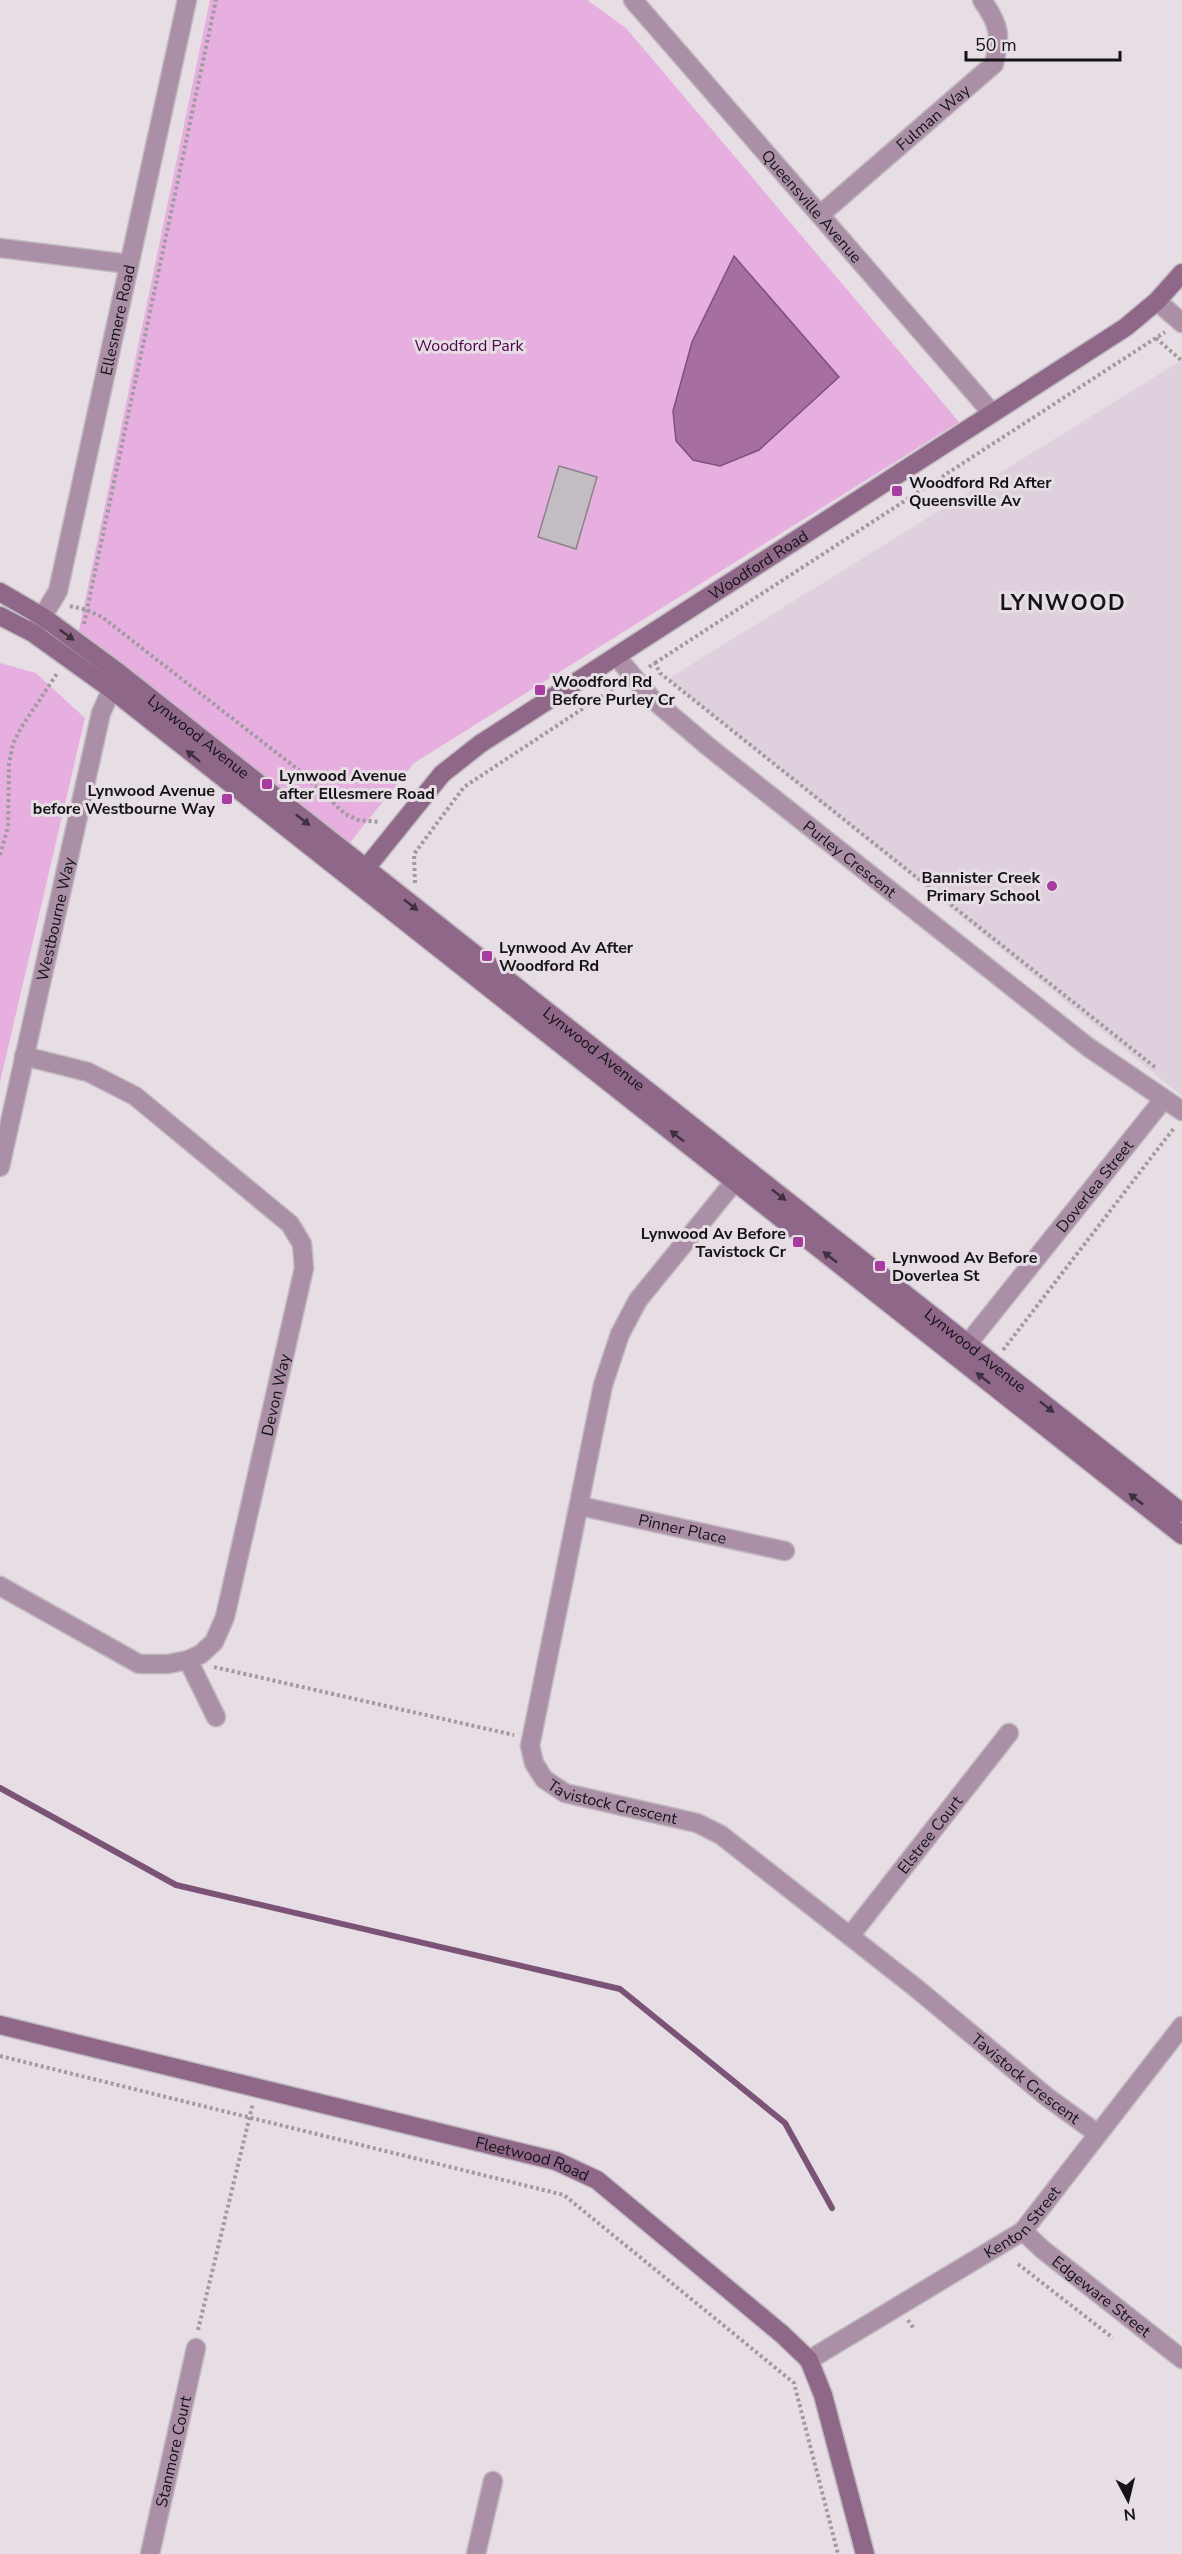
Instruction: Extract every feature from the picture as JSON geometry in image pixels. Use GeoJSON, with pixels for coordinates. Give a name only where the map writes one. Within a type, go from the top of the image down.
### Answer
{"type":"FeatureCollection","features":[{"type":"Feature","properties":{"kind":"street","name":"Ellesmere Road"},"geometry":{"type":"LineString","coordinates":[[38,625],[58,591],[187,0]]}},
{"type":"Feature","properties":{"kind":"street","name":"Queensville Avenue"},"geometry":{"type":"LineString","coordinates":[[633,0],[992,413]]}},
{"type":"Feature","properties":{"kind":"street","name":"Fulman Way"},"geometry":{"type":"LineString","coordinates":[[821,214],[994,64],[1000,40],[993,16],[982,0]]}},
{"type":"Feature","properties":{"kind":"street"},"geometry":{"type":"LineString","coordinates":[[0,248],[129,264]]}},
{"type":"Feature","properties":{"kind":"street","name":"Woodford Road"},"geometry":{"type":"LineString","coordinates":[[360,875],[442,774],[470,752],[1126,327],[1157,301],[1182,273]]}},
{"type":"Feature","properties":{"kind":"street"},"geometry":{"type":"LineString","coordinates":[[1157,301],[1181,322]]}},
{"type":"Feature","properties":{"kind":"street","name":"Lynwood Avenue"},"geometry":{"type":"LineString","coordinates":[[0,592],[38,625],[115,681],[962,1351],[1182,1535]]}},
{"type":"Feature","properties":{"kind":"street","name":"Lynwood Avenue"},"geometry":{"type":"LineString","coordinates":[[0,616],[38,625]]}},
{"type":"Feature","properties":{"kind":"street","name":"Purley Crescent"},"geometry":{"type":"LineString","coordinates":[[617,657],[651,698],[710,748],[1089,1047],[1163,1100],[1178,1119]]}},
{"type":"Feature","properties":{"kind":"street","name":"Westbourne Way"},"geometry":{"type":"LineString","coordinates":[[0,1167],[101,713],[115,681]]}},
{"type":"Feature","properties":{"kind":"street","name":"Devon Way"},"geometry":{"type":"LineString","coordinates":[[24,1056],[88,1072],[135,1096],[290,1224],[302,1244],[304,1268],[225,1617],[214,1641],[194,1657]]}},
{"type":"Feature","properties":{"kind":"street","name":"Doverlea Street"},"geometry":{"type":"LineString","coordinates":[[962,1351],[1163,1100]]}},
{"type":"Feature","properties":{"kind":"street","name":"Tavistock Crescent"},"geometry":{"type":"LineString","coordinates":[[740,1175],[638,1300],[620,1334],[603,1385],[530,1746],[534,1763],[544,1779],[565,1793],[697,1823],[721,1834],[1047,2097],[1098,2134]]}},
{"type":"Feature","properties":{"kind":"street","name":"Lynwood Avenue"},"geometry":{"type":"LineString","coordinates":[[962,1351],[998,1368],[1182,1513]]}},
{"type":"Feature","properties":{"kind":"street","name":"Pinner Place"},"geometry":{"type":"LineString","coordinates":[[580,1506],[785,1551]]}},
{"type":"Feature","properties":{"kind":"street"},"geometry":{"type":"LineString","coordinates":[[0,1586],[139,1664],[168,1664],[194,1657],[216,1718]]}},
{"type":"Feature","properties":{"kind":"street","name":"Elstree Court"},"geometry":{"type":"LineString","coordinates":[[850,1936],[1009,1733]]}},
{"type":"Feature","properties":{"kind":"street","name":"Fleetwood Road"},"geometry":{"type":"LineString","coordinates":[[0,2025],[256,2086],[556,2162],[597,2180],[783,2335],[809,2360],[823,2395],[865,2554]]}},
{"type":"Feature","properties":{"kind":"street","name":"Kenton Street"},"geometry":{"type":"LineString","coordinates":[[809,2360],[1023,2231],[1182,2026]]}},
{"type":"Feature","properties":{"kind":"street","name":"Edgeware Street"},"geometry":{"type":"LineString","coordinates":[[1023,2231],[1042,2249],[1182,2359]]}},
{"type":"Feature","properties":{"kind":"street","name":"Stanmore Court"},"geometry":{"type":"LineString","coordinates":[[150,2554],[196,2348]]}},
{"type":"Feature","properties":{"kind":"street"},"geometry":{"type":"LineString","coordinates":[[476,2554],[493,2481]]}},
{"type":"Feature","properties":{"kind":"path"},"geometry":{"type":"LineString","coordinates":[[0,855],[8,827],[9,764],[13,744],[27,718],[73,650],[87,610],[216,0]]}},
{"type":"Feature","properties":{"kind":"path"},"geometry":{"type":"LineString","coordinates":[[87,610],[102,617],[300,771],[345,814],[358,820],[382,823],[395,833],[414,854],[464,787],[1181,322]]}},
{"type":"Feature","properties":{"kind":"path"},"geometry":{"type":"LineString","coordinates":[[1156,338],[1182,361]]}},
{"type":"Feature","properties":{"kind":"path"},"geometry":{"type":"LineString","coordinates":[[655,663],[660,673],[1158,1070]]}},
{"type":"Feature","properties":{"kind":"path"},"geometry":{"type":"LineString","coordinates":[[998,1368],[1002,1360],[1003,1349],[1178,1119]]}},
{"type":"Feature","properties":{"kind":"path"},"geometry":{"type":"LineString","coordinates":[[194,1657],[216,1669],[532,1738]]}},
{"type":"Feature","properties":{"kind":"path"},"geometry":{"type":"LineString","coordinates":[[0,2056],[564,2195],[794,2383],[838,2554]]}},
{"type":"Feature","properties":{"kind":"path"},"geometry":{"type":"LineString","coordinates":[[196,2348],[199,2324],[256,2086]]}},
{"type":"Feature","properties":{"kind":"path"},"geometry":{"type":"LineString","coordinates":[[1018,2264],[1113,2338]]}},
{"type":"Feature","properties":{"kind":"shaded area"},"geometry":{"type":"Polygon","coordinates":[[[734,256],[839,377],[759,450],[720,466],[693,460],[676,441],[673,411],[692,342],[734,256]]]}},
{"type":"Feature","properties":{"kind":"shaded area","name":"Bannister Creek Primary School"},"geometry":{"type":"Polygon","coordinates":[[[1182,360],[1182,1096],[668,679],[1182,360]]]}},
{"type":"Feature","properties":{"kind":"green space","name":"Woodford Park"},"geometry":{"type":"Polygon","coordinates":[[[210,0],[587,0],[626,28],[959,422],[414,763],[348,845],[268,790],[79,630],[210,0]]]}},
{"type":"Feature","properties":{"kind":"green space"},"geometry":{"type":"Polygon","coordinates":[[[0,663],[36,673],[85,718],[0,1082],[0,663]]]}},
{"type":"Feature","properties":{"kind":"building"},"geometry":{"type":"Polygon","coordinates":[[[559,466],[597,477],[576,549],[538,537],[559,466]]]}},
{"type":"Feature","properties":{"kind":"waterway"},"geometry":{"type":"LineString","coordinates":[[0,1788],[176,1885],[620,1989],[785,2123],[832,2208]]}},
{"type":"Feature","properties":{"kind":"place","name":"Woodford Rd After Queensville Av"},"geometry":{"type":"Point","coordinates":[897,491]}},
{"type":"Feature","properties":{"kind":"place","name":"Woodford Rd Before Purley Cr"},"geometry":{"type":"Point","coordinates":[540,690]}},
{"type":"Feature","properties":{"kind":"place","name":"Lynwood Avenue after Ellesmere Road"},"geometry":{"type":"Point","coordinates":[267,784]}},
{"type":"Feature","properties":{"kind":"place","name":"Lynwood Avenue before Westbourne Way"},"geometry":{"type":"Point","coordinates":[227,799]}},
{"type":"Feature","properties":{"kind":"place","name":"Bannister Creek Primary School"},"geometry":{"type":"Point","coordinates":[1052,886]}},
{"type":"Feature","properties":{"kind":"place","name":"Lynwood Av After Woodford Rd"},"geometry":{"type":"Point","coordinates":[487,956]}},
{"type":"Feature","properties":{"kind":"place","name":"Lynwood Av Before Tavistock Cr"},"geometry":{"type":"Point","coordinates":[798,1242]}},
{"type":"Feature","properties":{"kind":"place","name":"Lynwood Av Before Doverlea St"},"geometry":{"type":"Point","coordinates":[880,1266]}},
{"type":"Feature","properties":{"kind":"district","name":"LYNWOOD"},"geometry":{"type":"Point","coordinates":[1063,602]}}]}
